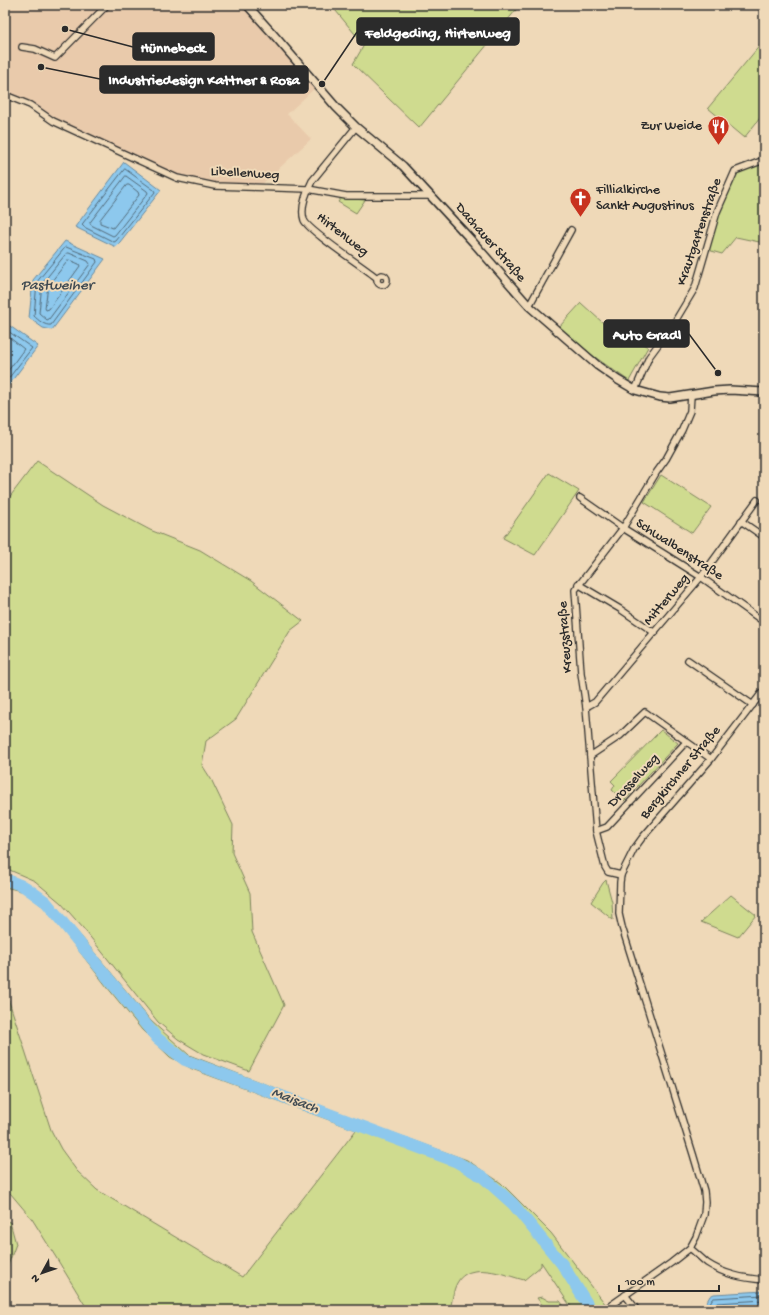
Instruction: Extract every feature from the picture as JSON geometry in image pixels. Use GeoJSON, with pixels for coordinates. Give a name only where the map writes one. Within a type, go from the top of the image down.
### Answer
{"type":"FeatureCollection","features":[{"type":"Feature","properties":{"kind":"street"},"geometry":{"type":"LineString","coordinates":[[22,47],[35,49],[55,58],[107,5]]}},
{"type":"Feature","properties":{"kind":"street","name":"Dachauer Straße"},"geometry":{"type":"LineString","coordinates":[[247,5],[336,108],[356,127],[403,166],[529,306],[590,360],[635,390],[665,398],[730,390],[764,392]]}},
{"type":"Feature","properties":{"kind":"street","name":"Libellenweg"},"geometry":{"type":"LineString","coordinates":[[5,95],[30,106],[53,121],[177,178],[215,186],[308,189],[346,196],[431,196]]}},
{"type":"Feature","properties":{"kind":"street","name":"Hirtenweg"},"geometry":{"type":"LineString","coordinates":[[356,127],[312,181],[308,189],[303,211],[304,221],[314,231],[377,278]]}},
{"type":"Feature","properties":{"kind":"street","name":"Krautgartenstraße"},"geometry":{"type":"LineString","coordinates":[[635,390],[649,357],[674,323],[695,288],[717,212],[735,171],[764,160]]}},
{"type":"Feature","properties":{"kind":"street"},"geometry":{"type":"LineString","coordinates":[[529,306],[571,230]]}},
{"type":"Feature","properties":{"kind":"street","name":"Kreuzstraße"},"geometry":{"type":"LineString","coordinates":[[622,875],[608,872],[605,867],[596,831],[586,706],[581,673],[575,590],[578,584],[623,528],[666,459],[682,430],[690,411],[691,395]]}},
{"type":"Feature","properties":{"kind":"street","name":"Schwalbenstraße"},"geometry":{"type":"LineString","coordinates":[[580,498],[623,528],[701,577],[764,622]]}},
{"type":"Feature","properties":{"kind":"street","name":"Mitterweg"},"geometry":{"type":"LineString","coordinates":[[586,706],[595,702],[655,633],[701,577],[757,500]]}},
{"type":"Feature","properties":{"kind":"street"},"geometry":{"type":"LineString","coordinates":[[741,521],[764,537]]}},
{"type":"Feature","properties":{"kind":"street"},"geometry":{"type":"LineString","coordinates":[[578,584],[620,609],[655,633]]}},
{"type":"Feature","properties":{"kind":"street"},"geometry":{"type":"LineString","coordinates":[[688,660],[753,705]]}},
{"type":"Feature","properties":{"kind":"street","name":"Bergkirchner Straße"},"geometry":{"type":"LineString","coordinates":[[690,1248],[699,1232],[704,1215],[704,1191],[622,927],[619,914],[619,897],[622,875],[630,855],[642,838],[711,759],[764,690]]}},
{"type":"Feature","properties":{"kind":"street"},"geometry":{"type":"LineString","coordinates":[[590,756],[620,736],[645,712],[711,759]]}},
{"type":"Feature","properties":{"kind":"street","name":"Drosselweg"},"geometry":{"type":"LineString","coordinates":[[596,831],[607,827],[686,742]]}},
{"type":"Feature","properties":{"kind":"street"},"geometry":{"type":"LineString","coordinates":[[604,1310],[690,1248],[706,1262],[720,1271],[732,1276],[746,1279],[764,1280]]}},
{"type":"Feature","properties":{"kind":"street"},"geometry":{"type":"LineString","coordinates":[[627,1294],[637,1310]]}},
{"type":"Feature","properties":{"kind":"shaded area"},"geometry":{"type":"Polygon","coordinates":[[[5,5],[240,5],[248,12],[315,88],[287,114],[311,139],[261,185],[215,186],[179,176],[53,119],[5,93],[5,5]]]}},
{"type":"Feature","properties":{"kind":"green space"},"geometry":{"type":"Polygon","coordinates":[[[331,5],[520,5],[419,128],[353,64],[364,45],[331,5]]]}},
{"type":"Feature","properties":{"kind":"green space"},"geometry":{"type":"Polygon","coordinates":[[[761,44],[764,46],[764,113],[744,138],[708,108],[761,44]]]}},
{"type":"Feature","properties":{"kind":"green space"},"geometry":{"type":"Polygon","coordinates":[[[764,162],[764,243],[736,237],[722,254],[708,250],[717,211],[735,171],[764,162]]]}},
{"type":"Feature","properties":{"kind":"green space"},"geometry":{"type":"Polygon","coordinates":[[[341,198],[365,200],[356,213],[338,202],[341,198]]]}},
{"type":"Feature","properties":{"kind":"green space"},"geometry":{"type":"Polygon","coordinates":[[[581,303],[602,322],[648,347],[629,381],[592,355],[559,327],[581,303]]]}},
{"type":"Feature","properties":{"kind":"green space"},"geometry":{"type":"Polygon","coordinates":[[[37,461],[103,505],[150,530],[200,550],[251,581],[303,621],[290,631],[236,719],[206,741],[202,765],[211,779],[233,825],[232,853],[250,893],[252,932],[284,1005],[249,1071],[203,1054],[178,1039],[158,1022],[83,928],[61,903],[35,881],[5,868],[5,503],[37,461]]]}},
{"type":"Feature","properties":{"kind":"green space"},"geometry":{"type":"Polygon","coordinates":[[[549,473],[579,491],[535,555],[503,538],[549,473]]]}},
{"type":"Feature","properties":{"kind":"green space"},"geometry":{"type":"Polygon","coordinates":[[[661,475],[711,507],[692,533],[644,502],[661,475]]]}},
{"type":"Feature","properties":{"kind":"green space"},"geometry":{"type":"Polygon","coordinates":[[[661,730],[678,743],[624,801],[612,790],[615,785],[611,781],[661,730]]]}},
{"type":"Feature","properties":{"kind":"green space"},"geometry":{"type":"Polygon","coordinates":[[[5,874],[14,877],[45,896],[80,935],[151,1021],[189,1055],[467,1160],[501,1183],[551,1233],[606,1305],[598,1310],[573,1310],[541,1262],[541,1266],[524,1280],[488,1271],[470,1272],[463,1276],[457,1283],[450,1310],[88,1310],[32,1219],[5,1187],[5,989],[51,1130],[61,1149],[77,1171],[97,1190],[242,1277],[356,1130],[192,1069],[170,1057],[142,1030],[47,910],[25,892],[5,887],[5,874]]]}},
{"type":"Feature","properties":{"kind":"green space"},"geometry":{"type":"Polygon","coordinates":[[[606,880],[612,902],[613,920],[591,902],[606,880]]]}},
{"type":"Feature","properties":{"kind":"green space"},"geometry":{"type":"Polygon","coordinates":[[[731,895],[756,915],[738,937],[701,922],[731,895]]]}},
{"type":"Feature","properties":{"kind":"green space"},"geometry":{"type":"Polygon","coordinates":[[[5,1221],[10,1222],[16,1244],[5,1273],[5,1221]]]}},
{"type":"Feature","properties":{"kind":"green space"},"geometry":{"type":"Polygon","coordinates":[[[542,1297],[549,1301],[560,1301],[567,1310],[546,1310],[537,1298],[542,1297]]]}},
{"type":"Feature","properties":{"kind":"water"},"geometry":{"type":"Polygon","coordinates":[[[124,162],[161,190],[116,247],[75,227],[124,162]]]}},
{"type":"Feature","properties":{"kind":"water","name":"Pastweiher"},"geometry":{"type":"Polygon","coordinates":[[[65,241],[105,259],[52,330],[43,328],[29,318],[33,280],[65,241]]]}},
{"type":"Feature","properties":{"kind":"water"},"geometry":{"type":"Polygon","coordinates":[[[7,324],[38,346],[5,390],[5,326],[7,324]]]}},
{"type":"Feature","properties":{"kind":"water"},"geometry":{"type":"Polygon","coordinates":[[[764,1291],[764,1310],[702,1310],[710,1296],[714,1294],[764,1291]]]}},
{"type":"Feature","properties":{"kind":"waterway","name":"Maisach"},"geometry":{"type":"LineString","coordinates":[[5,879],[25,887],[46,902],[157,1038],[185,1060],[457,1162],[483,1177],[513,1204],[562,1264],[591,1310]]}},
{"type":"Feature","properties":{"kind":"place","name":"Hünnebeck"},"geometry":{"type":"Point","coordinates":[65,29]}},
{"type":"Feature","properties":{"kind":"place","name":"Industriedesign Kattner & Rosa"},"geometry":{"type":"Point","coordinates":[41,67]}},
{"type":"Feature","properties":{"kind":"place","name":"Feldgeding, Hirtenweg"},"geometry":{"type":"Point","coordinates":[322,84]}},
{"type":"Feature","properties":{"kind":"place","name":"Zur Weide"},"geometry":{"type":"Point","coordinates":[718,146]}},
{"type":"Feature","properties":{"kind":"place","name":"Fillialkirche Sankt Augustinus"},"geometry":{"type":"Point","coordinates":[580,218]}},
{"type":"Feature","properties":{"kind":"place","name":"Auto Gradl"},"geometry":{"type":"Point","coordinates":[718,373]}}]}
